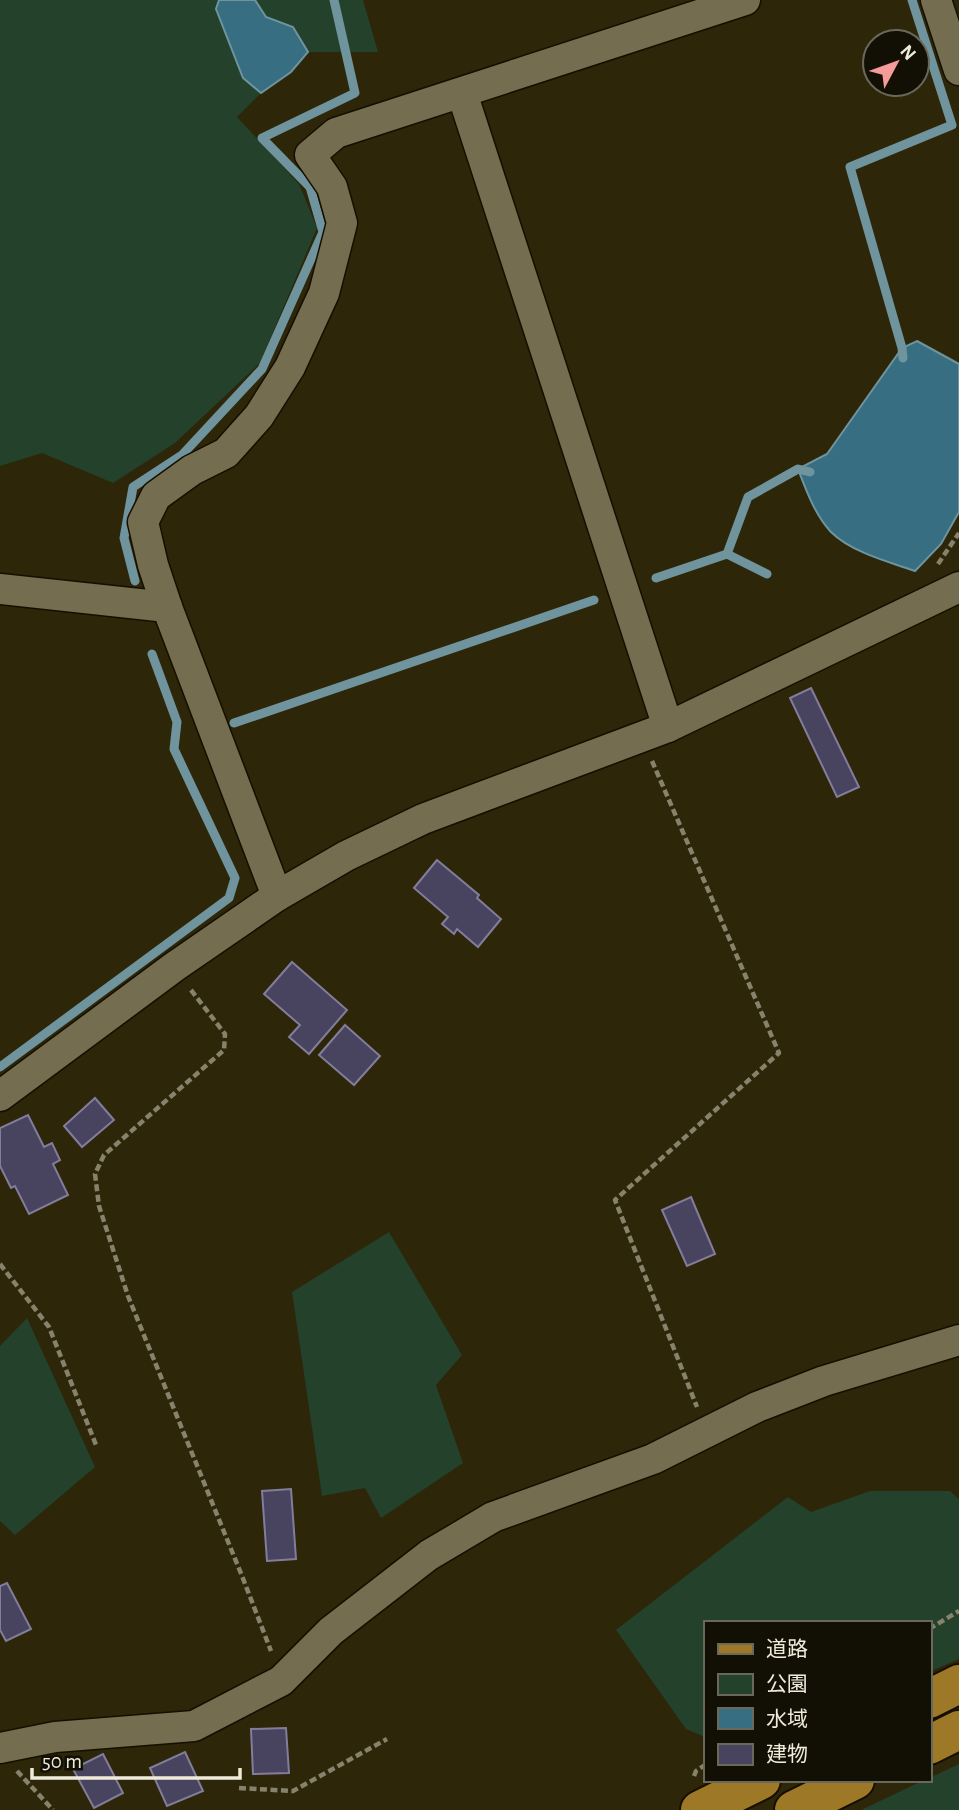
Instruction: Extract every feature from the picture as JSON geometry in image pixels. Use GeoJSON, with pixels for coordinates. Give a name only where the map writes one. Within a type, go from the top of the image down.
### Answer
{"type":"FeatureCollection","features":[{"type":"Feature","properties":{"kind":"main road"},"geometry":{"type":"LineString","coordinates":[[931,1698],[959,1684]]}},
{"type":"Feature","properties":{"kind":"main road"},"geometry":{"type":"LineString","coordinates":[[931,1744],[959,1730]]}},
{"type":"Feature","properties":{"kind":"main road"},"geometry":{"type":"LineString","coordinates":[[699,1810],[757,1782]]}},
{"type":"Feature","properties":{"kind":"main road"},"geometry":{"type":"LineString","coordinates":[[794,1810],[851,1782]]}},
{"type":"Feature","properties":{"kind":"street"},"geometry":{"type":"LineString","coordinates":[[277,896],[167,607],[152,565],[143,522],[156,496],[192,470],[226,453],[259,416],[290,367],[324,293],[342,223],[332,187],[310,155],[336,133],[745,0]]}},
{"type":"Feature","properties":{"kind":"street"},"geometry":{"type":"LineString","coordinates":[[936,0],[959,70]]}},
{"type":"Feature","properties":{"kind":"street"},"geometry":{"type":"LineString","coordinates":[[462,93],[655,732]]}},
{"type":"Feature","properties":{"kind":"street"},"geometry":{"type":"LineString","coordinates":[[0,1096],[174,967],[277,896],[346,856],[423,819],[655,732],[959,587]]}},
{"type":"Feature","properties":{"kind":"street"},"geometry":{"type":"LineString","coordinates":[[0,589],[167,607]]}},
{"type":"Feature","properties":{"kind":"street"},"geometry":{"type":"LineString","coordinates":[[2,1749],[55,1737],[194,1727],[281,1681],[331,1631],[429,1555],[493,1517],[653,1459],[757,1408],[824,1381],[959,1340]]}},
{"type":"Feature","properties":{"kind":"path"},"geometry":{"type":"LineString","coordinates":[[931,574],[959,533]]}},
{"type":"Feature","properties":{"kind":"path"},"geometry":{"type":"LineString","coordinates":[[655,732],[779,1053],[615,1200],[707,1433]]}},
{"type":"Feature","properties":{"kind":"path"},"geometry":{"type":"LineString","coordinates":[[174,967],[225,1034],[223,1050],[104,1154],[95,1174],[100,1206],[128,1296],[243,1576],[281,1681]]}},
{"type":"Feature","properties":{"kind":"path"},"geometry":{"type":"LineString","coordinates":[[0,1264],[49,1327],[96,1445]]}},
{"type":"Feature","properties":{"kind":"path"},"geometry":{"type":"LineString","coordinates":[[931,1628],[959,1611]]}},
{"type":"Feature","properties":{"kind":"path"},"geometry":{"type":"LineString","coordinates":[[239,1788],[293,1791],[387,1738]]}},
{"type":"Feature","properties":{"kind":"path"},"geometry":{"type":"LineString","coordinates":[[2,1749],[20,1775],[53,1810]]}},
{"type":"Feature","properties":{"kind":"green space"},"geometry":{"type":"Polygon","coordinates":[[[0,0],[219,0],[216,10],[243,78],[261,93],[237,117],[299,184],[317,228],[260,363],[175,443],[113,483],[42,453],[0,466],[0,0]]]}},
{"type":"Feature","properties":{"kind":"green space"},"geometry":{"type":"Polygon","coordinates":[[[255,0],[363,0],[378,52],[308,52],[293,27],[266,17],[255,0]]]}},
{"type":"Feature","properties":{"kind":"green space"},"geometry":{"type":"Polygon","coordinates":[[[389,1232],[462,1355],[436,1385],[463,1463],[381,1518],[365,1488],[322,1496],[292,1292],[389,1232]]]}},
{"type":"Feature","properties":{"kind":"green space"},"geometry":{"type":"Polygon","coordinates":[[[27,1318],[95,1467],[15,1535],[0,1521],[0,1346],[27,1318]]]}},
{"type":"Feature","properties":{"kind":"green space"},"geometry":{"type":"Polygon","coordinates":[[[870,1491],[950,1491],[959,1499],[959,1659],[931,1671],[931,1621],[704,1621],[704,1737],[686,1729],[616,1630],[788,1497],[811,1512],[870,1491]]]}},
{"type":"Feature","properties":{"kind":"green space"},"geometry":{"type":"Polygon","coordinates":[[[959,1764],[959,1810],[861,1810],[920,1782],[931,1782],[931,1777],[959,1764]]]}},
{"type":"Feature","properties":{"kind":"water"},"geometry":{"type":"Polygon","coordinates":[[[219,0],[255,0],[266,17],[293,27],[308,52],[291,72],[261,93],[243,78],[216,9],[219,0]]]}},
{"type":"Feature","properties":{"kind":"water"},"geometry":{"type":"Polygon","coordinates":[[[917,341],[959,364],[959,512],[941,544],[915,571],[860,551],[839,539],[825,525],[816,510],[798,469],[827,454],[902,348],[917,341]]]}},
{"type":"Feature","properties":{"kind":"building"},"geometry":{"type":"Polygon","coordinates":[[[811,688],[859,787],[837,797],[790,698],[811,688]]]}},
{"type":"Feature","properties":{"kind":"building"},"geometry":{"type":"Polygon","coordinates":[[[437,860],[479,895],[477,898],[501,919],[478,947],[457,929],[454,934],[442,924],[448,917],[414,888],[437,860]]]}},
{"type":"Feature","properties":{"kind":"building"},"geometry":{"type":"Polygon","coordinates":[[[292,962],[347,1010],[309,1054],[289,1037],[300,1025],[264,994],[292,962]]]}},
{"type":"Feature","properties":{"kind":"building"},"geometry":{"type":"Polygon","coordinates":[[[345,1025],[380,1056],[354,1085],[319,1055],[345,1025]]]}},
{"type":"Feature","properties":{"kind":"building"},"geometry":{"type":"Polygon","coordinates":[[[95,1098],[114,1120],[82,1147],[64,1126],[95,1098]]]}},
{"type":"Feature","properties":{"kind":"building"},"geometry":{"type":"Polygon","coordinates":[[[28,1115],[44,1147],[52,1143],[60,1160],[53,1164],[68,1195],[29,1214],[15,1186],[11,1188],[0,1166],[0,1128],[28,1115]]]}},
{"type":"Feature","properties":{"kind":"building"},"geometry":{"type":"Polygon","coordinates":[[[691,1197],[715,1254],[687,1266],[662,1210],[691,1197]]]}},
{"type":"Feature","properties":{"kind":"building"},"geometry":{"type":"Polygon","coordinates":[[[291,1489],[296,1559],[267,1561],[262,1491],[291,1489]]]}},
{"type":"Feature","properties":{"kind":"building"},"geometry":{"type":"Polygon","coordinates":[[[7,1583],[31,1629],[6,1641],[0,1630],[0,1586],[7,1583]]]}},
{"type":"Feature","properties":{"kind":"building"},"geometry":{"type":"Polygon","coordinates":[[[286,1728],[289,1773],[253,1774],[251,1729],[286,1728]]]}},
{"type":"Feature","properties":{"kind":"building"},"geometry":{"type":"Polygon","coordinates":[[[185,1752],[203,1791],[167,1806],[150,1768],[185,1752]]]}},
{"type":"Feature","properties":{"kind":"building"},"geometry":{"type":"Polygon","coordinates":[[[103,1754],[123,1793],[94,1808],[73,1769],[103,1754]]]}},
{"type":"Feature","properties":{"kind":"waterway"},"geometry":{"type":"LineString","coordinates":[[135,581],[124,538],[133,487],[182,455],[262,369],[323,232],[310,187],[262,138],[355,93],[334,0]]}},
{"type":"Feature","properties":{"kind":"waterway"},"geometry":{"type":"LineString","coordinates":[[903,358],[850,167],[952,125],[912,0]]}},
{"type":"Feature","properties":{"kind":"waterway"},"geometry":{"type":"LineString","coordinates":[[727,554],[748,497],[798,469],[810,472]]}},
{"type":"Feature","properties":{"kind":"waterway"},"geometry":{"type":"LineString","coordinates":[[656,578],[727,554],[767,574]]}},
{"type":"Feature","properties":{"kind":"waterway"},"geometry":{"type":"LineString","coordinates":[[234,723],[594,600]]}},
{"type":"Feature","properties":{"kind":"waterway"},"geometry":{"type":"LineString","coordinates":[[0,1067],[229,898],[235,878],[174,749],[177,722],[152,654]]}}]}
